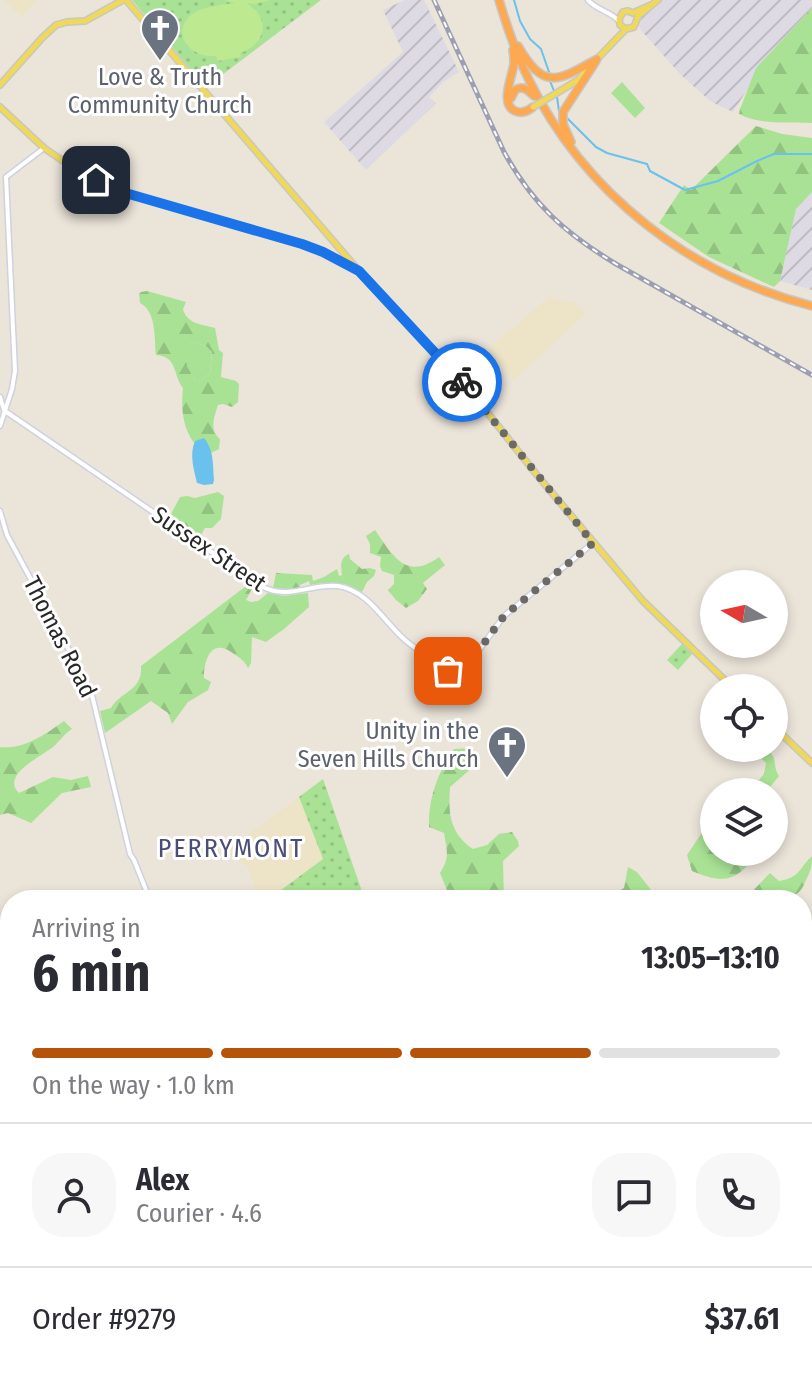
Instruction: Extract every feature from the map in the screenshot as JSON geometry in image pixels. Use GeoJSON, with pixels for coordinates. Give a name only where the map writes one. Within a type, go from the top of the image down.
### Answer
{"type":"FeatureCollection","features":[{"type":"Feature","properties":{"kind":"highway"},"geometry":{"type":"LineString","coordinates":[[501,0],[537,104],[583,164],[615,198],[688,255],[727,276],[764,292],[812,304]]}},
{"type":"Feature","properties":{"kind":"highway"},"geometry":{"type":"LineString","coordinates":[[515,42],[531,67],[547,77],[567,76],[597,59]]}},
{"type":"Feature","properties":{"kind":"highway"},"geometry":{"type":"LineString","coordinates":[[515,42],[509,105],[512,109],[525,112],[537,104]]}},
{"type":"Feature","properties":{"kind":"highway"},"geometry":{"type":"LineString","coordinates":[[515,42],[546,103],[571,142],[611,189],[639,214],[670,238],[714,265],[740,278],[812,304]]}},
{"type":"Feature","properties":{"kind":"highway"},"geometry":{"type":"LineString","coordinates":[[571,142],[563,124],[563,112],[597,59]]}},
{"type":"Feature","properties":{"kind":"main road"},"geometry":{"type":"LineString","coordinates":[[0,85],[56,25],[85,21],[124,0],[359,271],[479,402],[643,601],[719,674]]}},
{"type":"Feature","properties":{"kind":"main road"},"geometry":{"type":"LineString","coordinates":[[635,16],[658,0]]}},
{"type":"Feature","properties":{"kind":"main road"},"geometry":{"type":"LineString","coordinates":[[537,104],[578,80],[605,50],[621,25],[623,12],[628,11],[635,16]]}},
{"type":"Feature","properties":{"kind":"main road"},"geometry":{"type":"LineString","coordinates":[[621,25],[634,27],[635,16]]}},
{"type":"Feature","properties":{"kind":"main road"},"geometry":{"type":"LineString","coordinates":[[0,107],[44,148],[72,167],[110,186],[302,244],[359,271]]}},
{"type":"Feature","properties":{"kind":"main road"},"geometry":{"type":"LineString","coordinates":[[788,740],[812,763]]}},
{"type":"Feature","properties":{"kind":"street"},"geometry":{"type":"LineString","coordinates":[[588,0],[621,25]]}},
{"type":"Feature","properties":{"kind":"street"},"geometry":{"type":"LineString","coordinates":[[604,10],[623,12]]}},
{"type":"Feature","properties":{"kind":"street"},"geometry":{"type":"LineString","coordinates":[[0,426],[15,371],[6,177],[44,148]]}},
{"type":"Feature","properties":{"kind":"street"},"geometry":{"type":"LineString","coordinates":[[0,397],[5,411]]}},
{"type":"Feature","properties":{"kind":"street","name":"Sussex Street"},"geometry":{"type":"LineString","coordinates":[[5,411],[269,590],[286,593],[334,586],[356,592],[368,600],[394,630],[456,678],[504,616],[593,543]]}},
{"type":"Feature","properties":{"kind":"street","name":"Thomas Road"},"geometry":{"type":"LineString","coordinates":[[0,511],[7,535],[91,691],[130,854],[146,890]]}},
{"type":"Feature","properties":{"kind":"shaded area"},"geometry":{"type":"Polygon","coordinates":[[[3,0],[37,0],[22,17],[3,0]]]}},
{"type":"Feature","properties":{"kind":"shaded area"},"geometry":{"type":"Polygon","coordinates":[[[405,0],[424,0],[459,72],[443,82],[429,97],[436,103],[366,170],[324,122],[403,52],[383,10],[405,0]]]}},
{"type":"Feature","properties":{"kind":"shaded area"},"geometry":{"type":"Polygon","coordinates":[[[662,0],[812,0],[812,8],[756,68],[749,87],[733,112],[710,101],[680,74],[640,29],[643,16],[662,0]]]}},
{"type":"Feature","properties":{"kind":"shaded area"},"geometry":{"type":"Polygon","coordinates":[[[812,192],[812,290],[780,281],[796,209],[812,192]]]}},
{"type":"Feature","properties":{"kind":"shaded area"},"geometry":{"type":"Polygon","coordinates":[[[550,296],[556,300],[574,302],[586,314],[514,380],[487,350],[550,296]]]}},
{"type":"Feature","properties":{"kind":"shaded area"},"geometry":{"type":"Polygon","coordinates":[[[299,797],[323,859],[281,890],[256,890],[247,866],[224,852],[299,797]]]}},
{"type":"Feature","properties":{"kind":"green space"},"geometry":{"type":"Polygon","coordinates":[[[132,0],[321,0],[206,87],[132,0]]]}},
{"type":"Feature","properties":{"kind":"green space"},"geometry":{"type":"Polygon","coordinates":[[[224,0],[269,0],[246,3],[259,15],[262,23],[256,43],[240,53],[241,57],[218,61],[216,56],[207,56],[191,49],[182,30],[185,22],[196,12],[235,3],[224,0]]]}},
{"type":"Feature","properties":{"kind":"green space"},"geometry":{"type":"Polygon","coordinates":[[[812,8],[812,123],[765,121],[739,114],[756,68],[812,8]]]}},
{"type":"Feature","properties":{"kind":"green space"},"geometry":{"type":"Polygon","coordinates":[[[622,82],[645,108],[635,118],[611,93],[622,82]]]}},
{"type":"Feature","properties":{"kind":"green space"},"geometry":{"type":"Polygon","coordinates":[[[756,126],[812,138],[812,192],[796,209],[780,281],[774,287],[709,257],[659,223],[684,185],[691,190],[756,126]]]}},
{"type":"Feature","properties":{"kind":"green space"},"geometry":{"type":"Polygon","coordinates":[[[141,292],[186,302],[183,309],[188,318],[215,328],[219,350],[223,353],[221,377],[239,384],[238,402],[232,407],[218,405],[213,423],[214,432],[220,439],[219,449],[211,453],[208,443],[194,443],[187,430],[182,409],[183,388],[172,363],[156,355],[152,319],[140,303],[141,292]],[[191,342],[186,348],[187,366],[196,382],[210,373],[212,352],[206,346],[191,342]]]}},
{"type":"Feature","properties":{"kind":"green space"},"geometry":{"type":"Polygon","coordinates":[[[191,342],[206,346],[212,352],[210,373],[198,382],[187,366],[185,348],[191,342]]]}},
{"type":"Feature","properties":{"kind":"green space"},"geometry":{"type":"Polygon","coordinates":[[[218,492],[224,496],[221,519],[212,528],[205,528],[202,533],[204,542],[186,532],[170,516],[180,497],[195,498],[218,492]]]}},
{"type":"Feature","properties":{"kind":"green space"},"geometry":{"type":"Polygon","coordinates":[[[375,530],[394,556],[409,566],[428,564],[439,557],[445,565],[423,583],[427,589],[418,601],[406,608],[388,590],[394,584],[394,575],[382,571],[381,557],[370,553],[366,536],[375,530]]]}},
{"type":"Feature","properties":{"kind":"green space"},"geometry":{"type":"Polygon","coordinates":[[[349,554],[350,559],[362,569],[376,570],[362,592],[336,584],[310,585],[309,581],[300,588],[273,588],[276,573],[312,575],[313,581],[337,569],[339,576],[342,575],[342,560],[349,554]]]}},
{"type":"Feature","properties":{"kind":"green space"},"geometry":{"type":"Polygon","coordinates":[[[250,583],[254,585],[246,600],[258,601],[268,593],[284,596],[308,593],[309,607],[266,642],[252,637],[248,668],[226,649],[211,652],[204,671],[204,678],[211,682],[208,690],[188,702],[172,724],[168,713],[151,701],[105,733],[100,711],[111,708],[135,686],[141,666],[250,583]]]}},
{"type":"Feature","properties":{"kind":"green space"},"geometry":{"type":"Polygon","coordinates":[[[682,644],[692,654],[678,670],[667,660],[682,644]]]}},
{"type":"Feature","properties":{"kind":"green space"},"geometry":{"type":"Polygon","coordinates":[[[64,721],[72,729],[19,773],[15,786],[19,793],[53,777],[71,780],[88,776],[91,787],[62,793],[31,823],[8,813],[0,815],[0,747],[26,744],[64,721]]]}},
{"type":"Feature","properties":{"kind":"green space"},"geometry":{"type":"Polygon","coordinates":[[[472,748],[478,758],[473,767],[450,787],[450,814],[459,836],[473,849],[487,845],[499,834],[512,832],[518,841],[519,846],[503,861],[504,890],[447,890],[440,873],[447,849],[444,833],[429,827],[429,816],[435,786],[454,749],[472,748]]]}},
{"type":"Feature","properties":{"kind":"green space"},"geometry":{"type":"Polygon","coordinates":[[[774,762],[777,778],[761,778],[766,763],[774,762]]]}},
{"type":"Feature","properties":{"kind":"green space"},"geometry":{"type":"Polygon","coordinates":[[[323,779],[362,890],[281,890],[323,859],[299,797],[323,779]]]}},
{"type":"Feature","properties":{"kind":"green space"},"geometry":{"type":"Polygon","coordinates":[[[700,836],[700,866],[746,866],[730,878],[713,878],[692,871],[687,855],[700,836]]]}},
{"type":"Feature","properties":{"kind":"green space"},"geometry":{"type":"Polygon","coordinates":[[[812,856],[809,874],[801,890],[754,890],[770,873],[779,881],[791,878],[812,856]]]}},
{"type":"Feature","properties":{"kind":"green space"},"geometry":{"type":"Polygon","coordinates":[[[628,867],[637,872],[651,890],[620,890],[624,888],[628,867]]]}},
{"type":"Feature","properties":{"kind":"water"},"geometry":{"type":"Polygon","coordinates":[[[204,438],[211,452],[214,480],[213,484],[204,485],[197,483],[192,457],[195,441],[204,438]]]}},
{"type":"Feature","properties":{"kind":"waterway"},"geometry":{"type":"LineString","coordinates":[[514,0],[520,21],[530,39],[541,49],[549,72]]}},
{"type":"Feature","properties":{"kind":"waterway"},"geometry":{"type":"LineString","coordinates":[[550,81],[554,91]]}},
{"type":"Feature","properties":{"kind":"waterway"},"geometry":{"type":"LineString","coordinates":[[557,97],[559,111]]}},
{"type":"Feature","properties":{"kind":"waterway"},"geometry":{"type":"LineString","coordinates":[[566,117],[596,147],[647,164],[650,171],[685,190],[718,181],[774,154],[812,154]]}},
{"type":"Feature","properties":{"kind":"railway"},"geometry":{"type":"LineString","coordinates":[[434,0],[504,152],[527,188],[552,216],[581,241],[616,264],[812,375]]}},
{"type":"Feature","properties":{"kind":"way so far"},"geometry":{"type":"LineString","coordinates":[[448,671],[456,678],[497,622],[593,543],[462,382]]}},
{"type":"Feature","properties":{"kind":"place","name":"Love & Truth Community Church"},"geometry":{"type":"Point","coordinates":[160,62]}},
{"type":"Feature","properties":{"kind":"place","name":"Unity in the Seven Hills Church"},"geometry":{"type":"Point","coordinates":[507,779]}},
{"type":"Feature","properties":{"kind":"district","name":"PERRYMONT"},"geometry":{"type":"Point","coordinates":[231,848]}},
{"type":"Feature","properties":{"kind":"route"},"geometry":{"type":"LineString","coordinates":[[96,180],[129,194],[302,244],[359,271],[462,382]]}}]}
